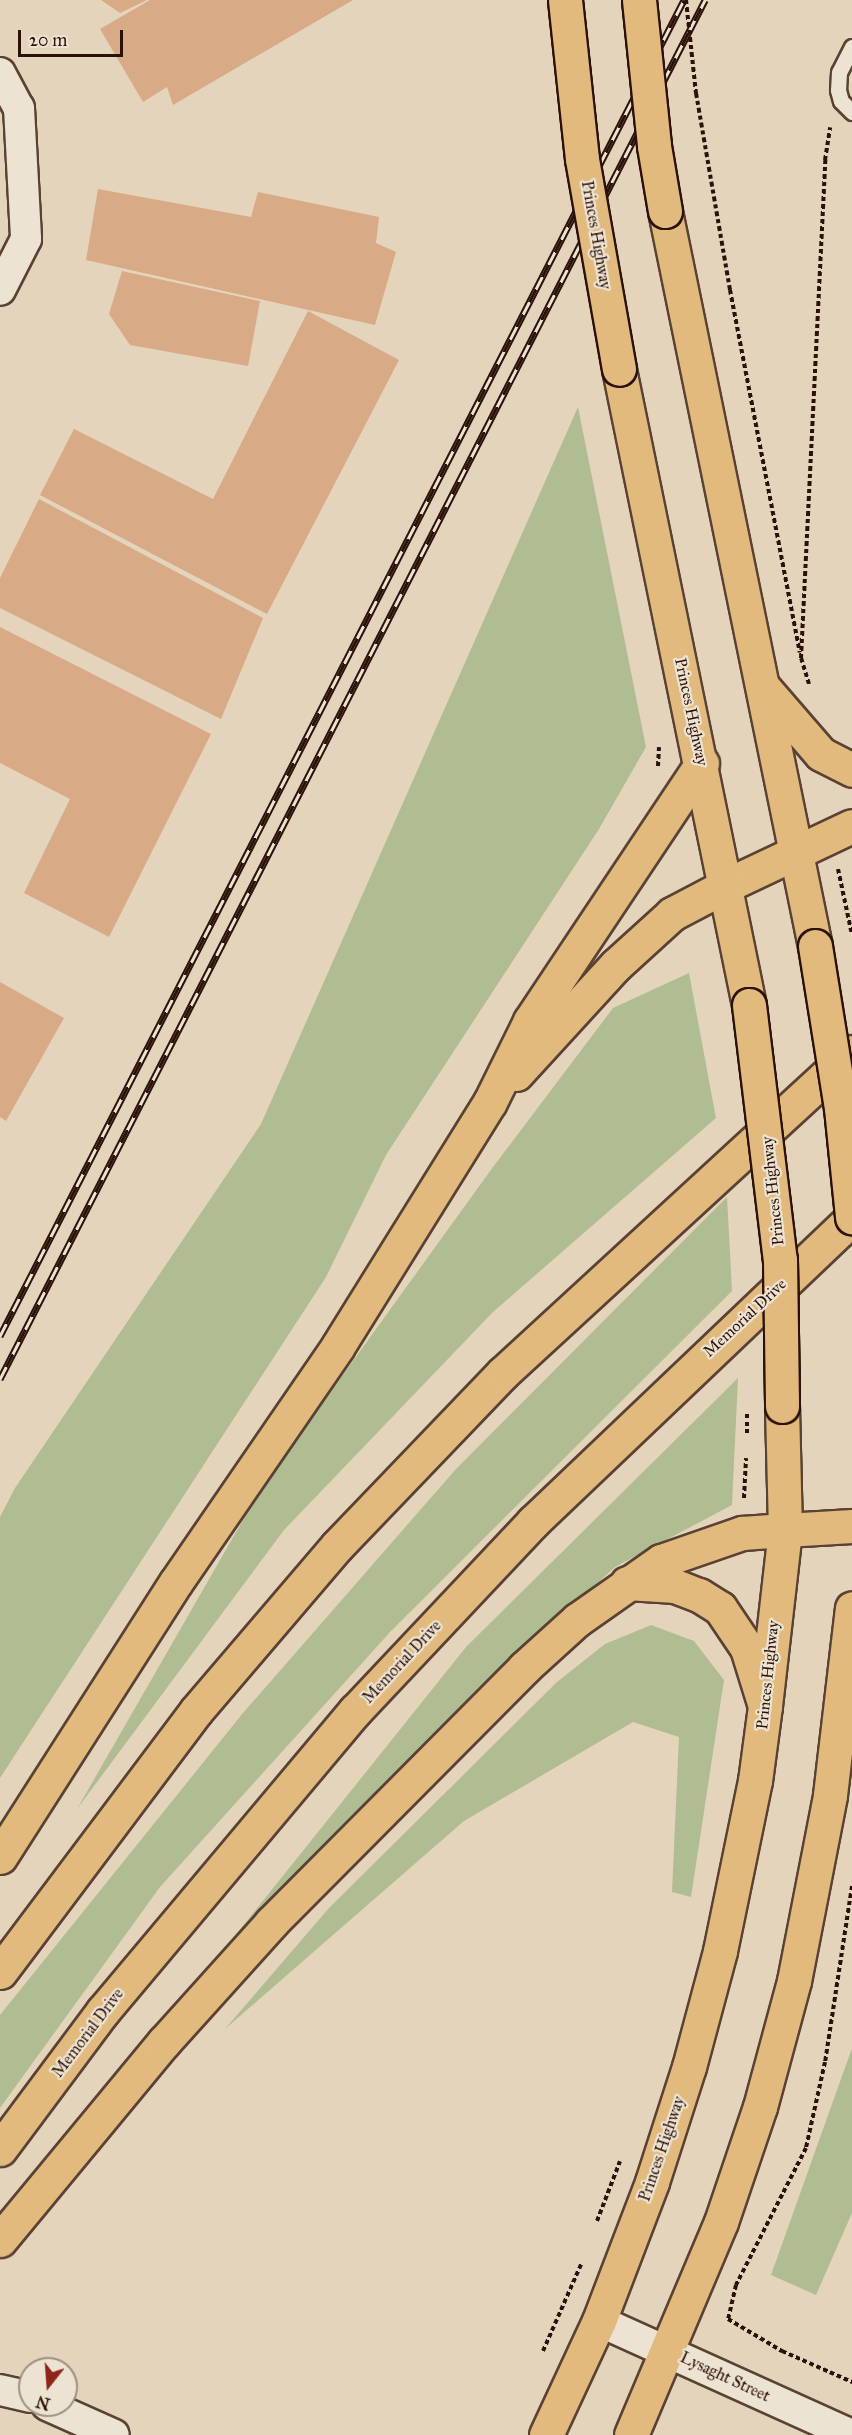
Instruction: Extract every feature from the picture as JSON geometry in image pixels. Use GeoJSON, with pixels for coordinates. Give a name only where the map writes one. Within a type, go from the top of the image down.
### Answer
{"type":"FeatureCollection","features":[{"type":"Feature","properties":{"kind":"main road","name":"Princes Highway"},"geometry":{"type":"LineString","coordinates":[[546,2435],[599,2321],[652,2182],[689,2067],[738,1867],[765,1706],[785,1530],[780,1260],[749,1005],[702,762],[619,369],[582,159],[565,0]]}},
{"type":"Feature","properties":{"kind":"main road"},"geometry":{"type":"LineString","coordinates":[[639,0],[654,146],[665,211],[815,946],[841,1108],[852,1218]]}},
{"type":"Feature","properties":{"kind":"main road"},"geometry":{"type":"LineString","coordinates":[[761,684],[821,754],[852,770]]}},
{"type":"Feature","properties":{"kind":"main road"},"geometry":{"type":"LineString","coordinates":[[0,1857],[176,1582],[338,1346],[490,1102],[530,1022],[702,762]]}},
{"type":"Feature","properties":{"kind":"main road"},"geometry":{"type":"LineString","coordinates":[[490,1102],[616,965],[672,915],[725,886],[852,826]]}},
{"type":"Feature","properties":{"kind":"main road"},"geometry":{"type":"LineString","coordinates":[[0,1972],[196,1712],[337,1546],[503,1373],[796,1100],[852,1052]]}},
{"type":"Feature","properties":{"kind":"main road","name":"Memorial Drive"},"geometry":{"type":"LineString","coordinates":[[0,2150],[103,2011],[356,1711],[532,1522],[852,1218]]}},
{"type":"Feature","properties":{"kind":"main road"},"geometry":{"type":"LineString","coordinates":[[0,2240],[164,2042],[272,1923],[524,1668],[577,1620],[661,1561],[704,1545],[742,1533],[852,1526]]}},
{"type":"Feature","properties":{"kind":"main road"},"geometry":{"type":"LineString","coordinates":[[627,1583],[675,1586],[699,1595],[720,1608],[747,1648],[765,1706]]}},
{"type":"Feature","properties":{"kind":"main road"},"geometry":{"type":"LineString","coordinates":[[630,2435],[669,2351],[724,2212],[760,2107],[794,1981],[830,1795],[851,1640],[852,1608]]}},
{"type":"Feature","properties":{"kind":"street"},"geometry":{"type":"LineString","coordinates":[[0,73],[19,108],[26,239],[0,290]]}},
{"type":"Feature","properties":{"kind":"street","name":"Lysaght Street"},"geometry":{"type":"LineString","coordinates":[[599,2321],[850,2435]]}},
{"type":"Feature","properties":{"kind":"street"},"geometry":{"type":"LineString","coordinates":[[0,2390],[18,2394]]}},
{"type":"Feature","properties":{"kind":"street"},"geometry":{"type":"LineString","coordinates":[[74,2417],[114,2435]]}},
{"type":"Feature","properties":{"kind":"lane"},"geometry":{"type":"LineString","coordinates":[[849,109],[838,90],[838,79],[852,46]]}},
{"type":"Feature","properties":{"kind":"path"},"geometry":{"type":"LineString","coordinates":[[686,0],[696,93],[730,290],[801,658],[812,694]]}},
{"type":"Feature","properties":{"kind":"path"},"geometry":{"type":"LineString","coordinates":[[801,658],[825,160],[830,128],[849,109]]}},
{"type":"Feature","properties":{"kind":"path"},"geometry":{"type":"LineString","coordinates":[[747,1411],[747,1433]]}},
{"type":"Feature","properties":{"kind":"path"},"geometry":{"type":"LineString","coordinates":[[852,1886],[825,2062],[806,2148],[736,2285],[728,2319],[782,2350],[852,2382]]}},
{"type":"Feature","properties":{"kind":"path"},"geometry":{"type":"LineString","coordinates":[[595,2227],[623,2151]]}},
{"type":"Feature","properties":{"kind":"path"},"geometry":{"type":"LineString","coordinates":[[543,2351],[582,2259]]}},
{"type":"Feature","properties":{"kind":"green space"},"geometry":{"type":"Polygon","coordinates":[[[578,407],[646,747],[599,829],[386,1155],[326,1277],[0,1778],[0,1517],[15,1488],[261,1124],[578,407]]]}},
{"type":"Feature","properties":{"kind":"green space"},"geometry":{"type":"Polygon","coordinates":[[[689,973],[716,1118],[493,1312],[284,1530],[77,1809],[262,1487],[493,1167],[613,1008],[689,973]]]}},
{"type":"Feature","properties":{"kind":"green space"},"geometry":{"type":"Polygon","coordinates":[[[727,1197],[732,1291],[391,1631],[160,1887],[0,2108],[0,2015],[243,1713],[456,1469],[727,1197]]]}},
{"type":"Feature","properties":{"kind":"green space"},"geometry":{"type":"Polygon","coordinates":[[[738,1378],[732,1505],[615,1567],[471,1699],[194,1987],[466,1647],[738,1378]]]}},
{"type":"Feature","properties":{"kind":"green space"},"geometry":{"type":"Polygon","coordinates":[[[651,1625],[694,1641],[724,1680],[691,1897],[672,1892],[679,1737],[633,1722],[464,1821],[225,2029],[329,1908],[557,1682],[605,1644],[651,1625]]]}},
{"type":"Feature","properties":{"kind":"green space"},"geometry":{"type":"Polygon","coordinates":[[[852,2048],[852,2213],[816,2295],[771,2275],[852,2048]]]}},
{"type":"Feature","properties":{"kind":"building"},"geometry":{"type":"Polygon","coordinates":[[[101,0],[147,0],[120,13],[101,0]]]}},
{"type":"Feature","properties":{"kind":"building"},"geometry":{"type":"Polygon","coordinates":[[[150,0],[353,0],[173,105],[167,87],[143,102],[100,29],[150,0]]]}},
{"type":"Feature","properties":{"kind":"building"},"geometry":{"type":"Polygon","coordinates":[[[98,189],[251,217],[258,192],[379,217],[376,243],[396,252],[375,325],[86,260],[98,189]]]}},
{"type":"Feature","properties":{"kind":"building"},"geometry":{"type":"Polygon","coordinates":[[[122,271],[260,301],[248,366],[130,345],[109,314],[122,271]]]}},
{"type":"Feature","properties":{"kind":"building"},"geometry":{"type":"Polygon","coordinates":[[[308,311],[399,360],[267,614],[40,495],[74,429],[213,499],[308,311]]]}},
{"type":"Feature","properties":{"kind":"building"},"geometry":{"type":"Polygon","coordinates":[[[39,499],[263,618],[221,719],[0,608],[0,578],[39,499]]]}},
{"type":"Feature","properties":{"kind":"building"},"geometry":{"type":"Polygon","coordinates":[[[0,627],[211,734],[109,937],[24,893],[70,799],[0,763],[0,627]]]}},
{"type":"Feature","properties":{"kind":"building"},"geometry":{"type":"Polygon","coordinates":[[[0,982],[64,1018],[6,1121],[0,1117],[0,982]]]}},
{"type":"Feature","properties":{"kind":"railway"},"geometry":{"type":"LineString","coordinates":[[0,1336],[684,0]]}},
{"type":"Feature","properties":{"kind":"railway"},"geometry":{"type":"LineString","coordinates":[[0,1379],[705,0]]}}]}
